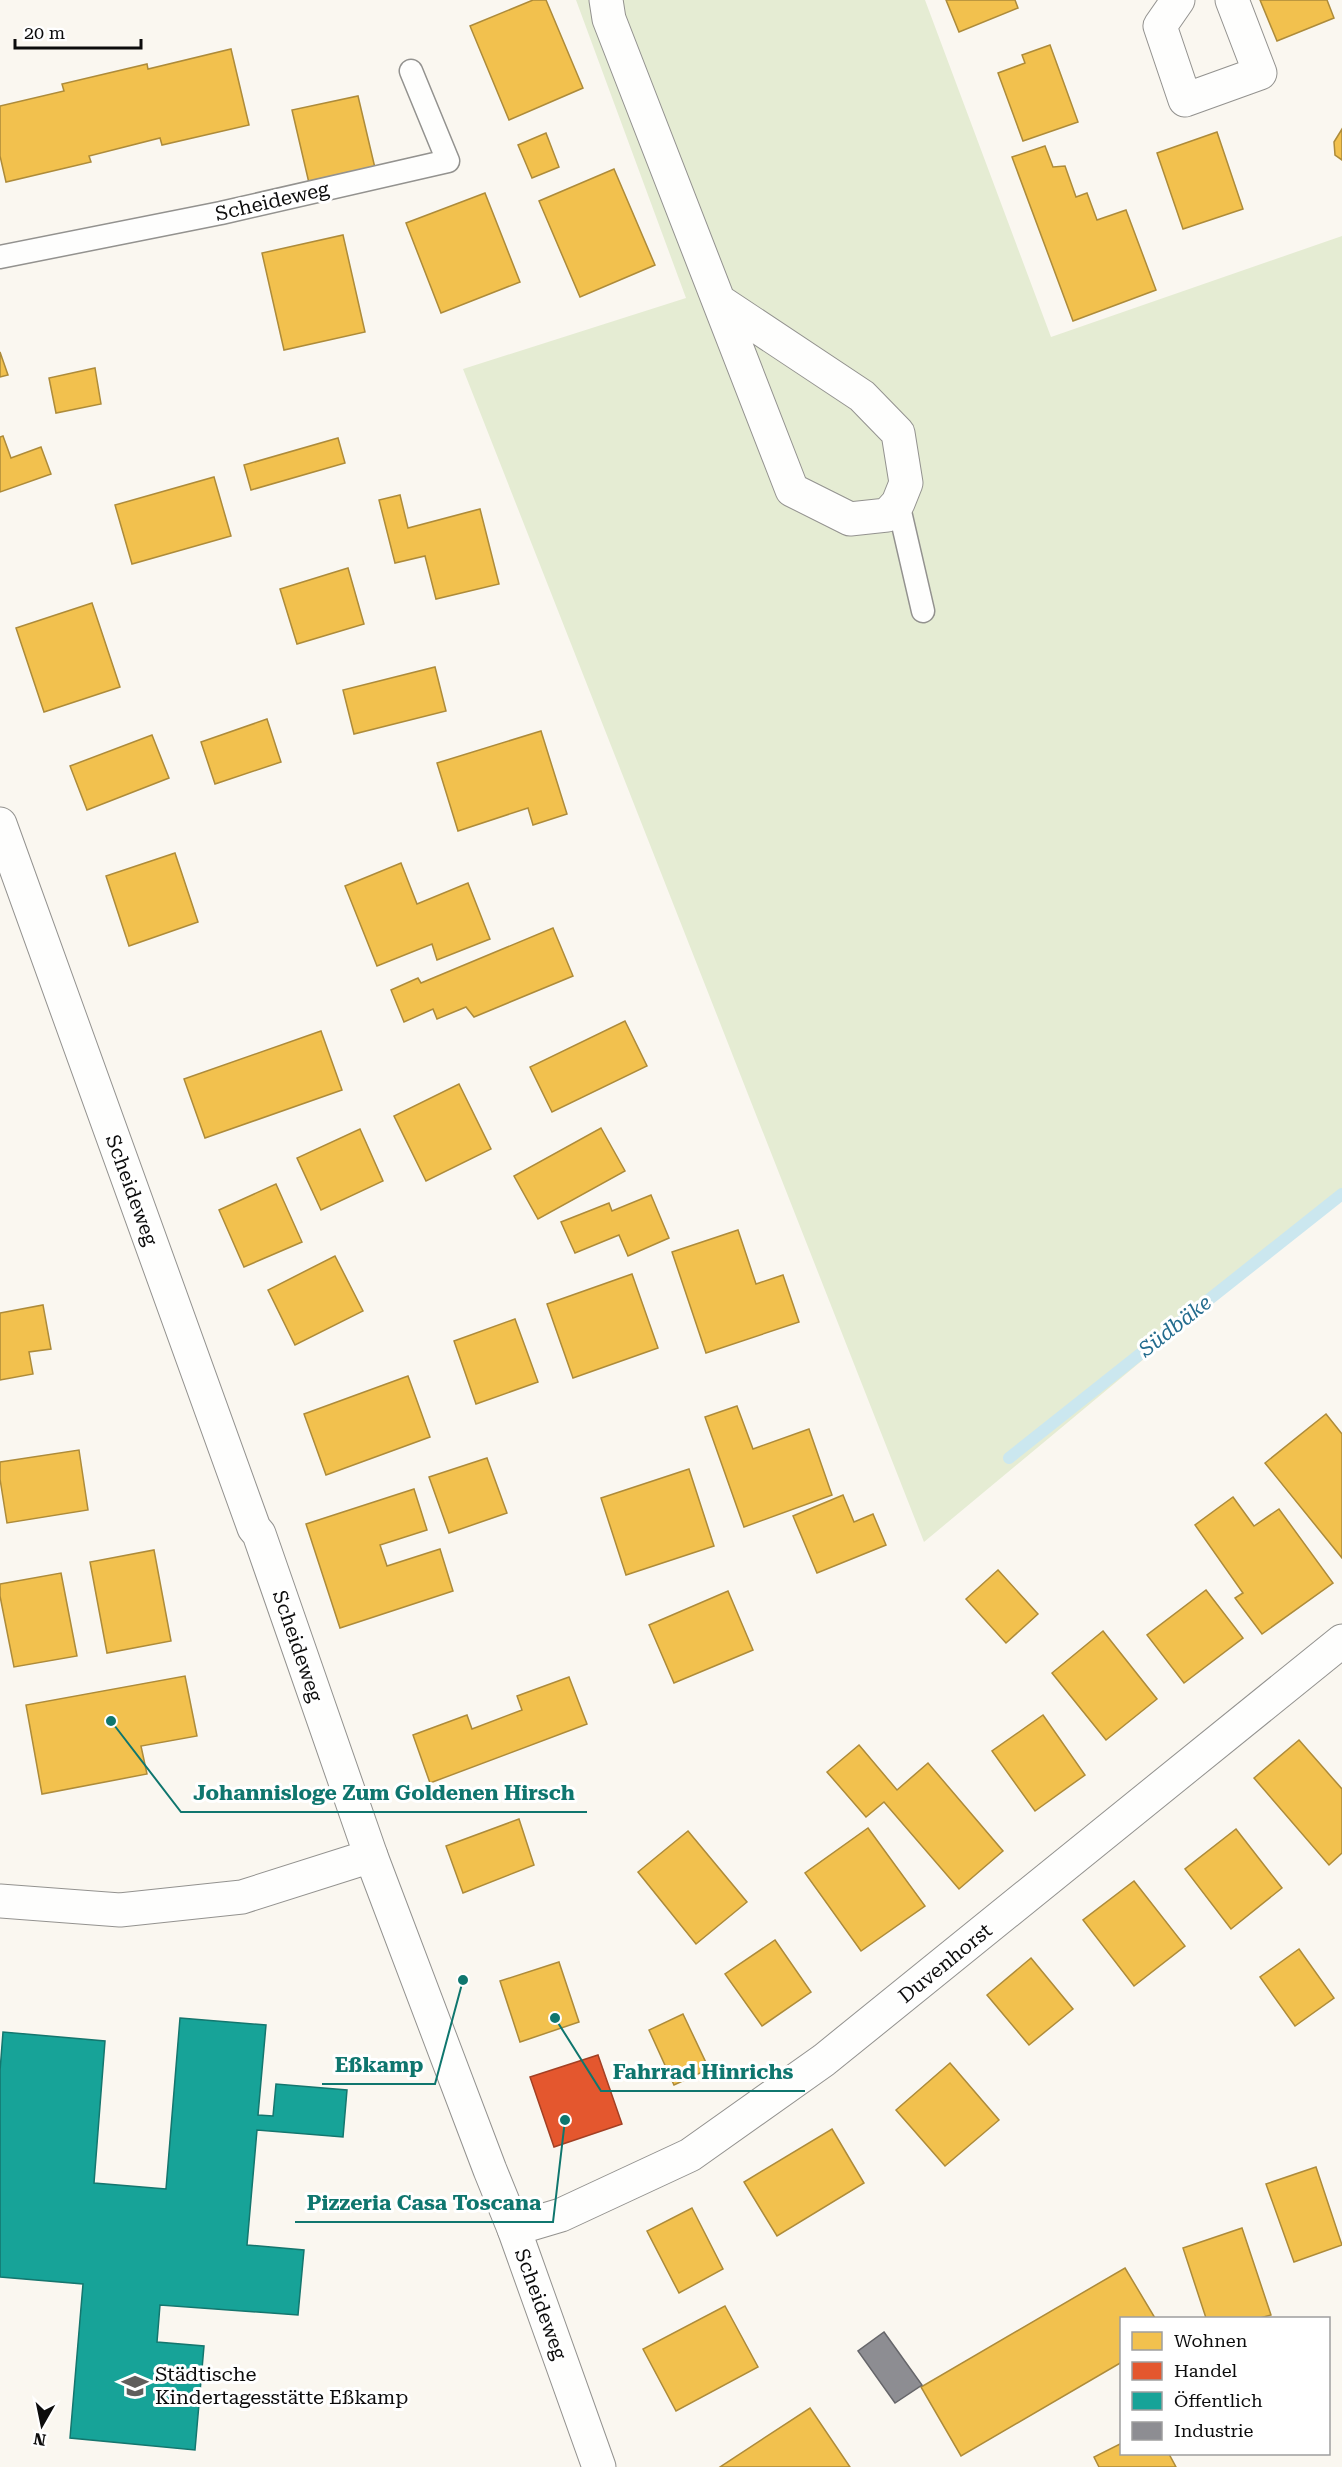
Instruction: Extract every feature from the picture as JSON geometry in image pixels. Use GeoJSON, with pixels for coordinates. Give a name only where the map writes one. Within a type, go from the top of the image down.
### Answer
{"type":"FeatureCollection","features":[{"type":"Feature","properties":{"kind":"street"},"geometry":{"type":"LineString","coordinates":[[606,0],[609,19],[792,490],[850,519],[887,515],[898,503],[906,483],[898,433],[862,396],[719,301]]}},
{"type":"Feature","properties":{"kind":"street"},"geometry":{"type":"LineString","coordinates":[[1178,0],[1160,26],[1185,100],[1260,73],[1232,0]]}},
{"type":"Feature","properties":{"kind":"street","name":"Scheideweg"},"geometry":{"type":"LineString","coordinates":[[0,824],[254,1528],[259,1534],[371,1856],[514,2229],[599,2467]]}},
{"type":"Feature","properties":{"kind":"street","name":"Duvenhorst"},"geometry":{"type":"LineString","coordinates":[[514,2229],[561,2215],[690,2155],[824,2060],[1342,1641]]}},
{"type":"Feature","properties":{"kind":"street"},"geometry":{"type":"LineString","coordinates":[[0,1901],[120,1910],[242,1897],[371,1856]]}},
{"type":"Feature","properties":{"kind":"lane","name":"Scheideweg"},"geometry":{"type":"LineString","coordinates":[[0,257],[221,213],[448,161],[411,71]]}},
{"type":"Feature","properties":{"kind":"lane"},"geometry":{"type":"LineString","coordinates":[[898,503],[923,611]]}},
{"type":"Feature","properties":{"kind":"green space"},"geometry":{"type":"Polygon","coordinates":[[[576,0],[925,0],[1051,337],[1342,236],[1342,1194],[924,1542],[463,369],[686,298],[576,0]]]}},
{"type":"Feature","properties":{"kind":"building: Wohnen"},"geometry":{"type":"Polygon","coordinates":[[[533,0],[546,0],[583,88],[509,120],[470,26],[533,0]]]}},
{"type":"Feature","properties":{"kind":"building: Wohnen"},"geometry":{"type":"Polygon","coordinates":[[[946,0],[1015,0],[1018,8],[959,32],[946,0]]]}},
{"type":"Feature","properties":{"kind":"building: Wohnen"},"geometry":{"type":"Polygon","coordinates":[[[1260,0],[1327,0],[1334,18],[1277,41],[1260,0]]]}},
{"type":"Feature","properties":{"kind":"building: Wohnen"},"geometry":{"type":"Polygon","coordinates":[[[1050,45],[1078,122],[1023,141],[998,73],[1025,63],[1022,55],[1050,45]]]}},
{"type":"Feature","properties":{"kind":"building: Wohnen"},"geometry":{"type":"Polygon","coordinates":[[[231,49],[249,125],[162,145],[160,138],[89,156],[91,162],[6,182],[0,156],[0,106],[64,91],[62,84],[147,64],[148,69],[231,49]]]}},
{"type":"Feature","properties":{"kind":"building: Wohnen"},"geometry":{"type":"Polygon","coordinates":[[[358,96],[375,168],[309,183],[292,110],[358,96]]]}},
{"type":"Feature","properties":{"kind":"building: Wohnen"},"geometry":{"type":"Polygon","coordinates":[[[1342,129],[1342,160],[1335,155],[1334,142],[1342,129]]]}},
{"type":"Feature","properties":{"kind":"building: Wohnen"},"geometry":{"type":"Polygon","coordinates":[[[1217,132],[1243,209],[1183,229],[1157,153],[1217,132]]]}},
{"type":"Feature","properties":{"kind":"building: Wohnen"},"geometry":{"type":"Polygon","coordinates":[[[546,133],[559,167],[532,178],[518,145],[546,133]]]}},
{"type":"Feature","properties":{"kind":"building: Wohnen"},"geometry":{"type":"Polygon","coordinates":[[[1045,146],[1053,167],[1065,166],[1076,197],[1087,193],[1097,220],[1126,210],[1156,290],[1073,321],[1012,157],[1045,146]]]}},
{"type":"Feature","properties":{"kind":"building: Wohnen"},"geometry":{"type":"Polygon","coordinates":[[[614,169],[655,265],[580,297],[539,201],[614,169]]]}},
{"type":"Feature","properties":{"kind":"building: Wohnen"},"geometry":{"type":"Polygon","coordinates":[[[485,193],[520,282],[441,313],[406,223],[485,193]]]}},
{"type":"Feature","properties":{"kind":"building: Wohnen"},"geometry":{"type":"Polygon","coordinates":[[[343,235],[365,332],[284,350],[262,253],[343,235]]]}},
{"type":"Feature","properties":{"kind":"building: Wohnen"},"geometry":{"type":"Polygon","coordinates":[[[0,352],[8,375],[0,377],[0,352]]]}},
{"type":"Feature","properties":{"kind":"building: Wohnen"},"geometry":{"type":"Polygon","coordinates":[[[95,368],[101,404],[56,413],[49,378],[95,368]]]}},
{"type":"Feature","properties":{"kind":"building: Wohnen"},"geometry":{"type":"Polygon","coordinates":[[[3,436],[11,458],[41,447],[51,474],[0,492],[0,437],[3,436]]]}},
{"type":"Feature","properties":{"kind":"building: Wohnen"},"geometry":{"type":"Polygon","coordinates":[[[338,438],[345,463],[251,490],[244,465],[338,438]]]}},
{"type":"Feature","properties":{"kind":"building: Wohnen"},"geometry":{"type":"Polygon","coordinates":[[[214,477],[231,536],[132,564],[115,505],[214,477]]]}},
{"type":"Feature","properties":{"kind":"building: Wohnen"},"geometry":{"type":"Polygon","coordinates":[[[400,495],[408,528],[480,509],[499,584],[436,599],[425,556],[395,563],[379,500],[400,495]]]}},
{"type":"Feature","properties":{"kind":"building: Wohnen"},"geometry":{"type":"Polygon","coordinates":[[[348,568],[364,624],[297,644],[280,589],[348,568]]]}},
{"type":"Feature","properties":{"kind":"building: Wohnen"},"geometry":{"type":"Polygon","coordinates":[[[92,603],[120,687],[44,712],[16,628],[92,603]]]}},
{"type":"Feature","properties":{"kind":"building: Wohnen"},"geometry":{"type":"Polygon","coordinates":[[[435,667],[446,711],[354,734],[343,690],[435,667]]]}},
{"type":"Feature","properties":{"kind":"building: Wohnen"},"geometry":{"type":"Polygon","coordinates":[[[267,719],[281,762],[215,784],[201,742],[267,719]]]}},
{"type":"Feature","properties":{"kind":"building: Wohnen"},"geometry":{"type":"Polygon","coordinates":[[[541,731],[567,814],[533,825],[528,808],[458,831],[437,763],[541,731]]]}},
{"type":"Feature","properties":{"kind":"building: Wohnen"},"geometry":{"type":"Polygon","coordinates":[[[152,735],[169,778],[87,810],[70,766],[152,735]]]}},
{"type":"Feature","properties":{"kind":"building: Wohnen"},"geometry":{"type":"Polygon","coordinates":[[[175,853],[198,922],[129,946],[106,876],[175,853]]]}},
{"type":"Feature","properties":{"kind":"building: Wohnen"},"geometry":{"type":"Polygon","coordinates":[[[401,863],[417,904],[468,883],[490,939],[437,960],[432,944],[377,966],[345,886],[401,863]]]}},
{"type":"Feature","properties":{"kind":"building: Wohnen"},"geometry":{"type":"Polygon","coordinates":[[[553,928],[573,976],[474,1017],[466,1007],[437,1019],[433,1009],[404,1022],[391,990],[418,978],[421,983],[553,928]]]}},
{"type":"Feature","properties":{"kind":"building: Wohnen"},"geometry":{"type":"Polygon","coordinates":[[[625,1021],[647,1066],[552,1112],[530,1067],[625,1021]]]}},
{"type":"Feature","properties":{"kind":"building: Wohnen"},"geometry":{"type":"Polygon","coordinates":[[[321,1031],[342,1090],[205,1138],[184,1079],[321,1031]]]}},
{"type":"Feature","properties":{"kind":"building: Wohnen"},"geometry":{"type":"Polygon","coordinates":[[[459,1084],[491,1149],[426,1181],[394,1116],[459,1084]]]}},
{"type":"Feature","properties":{"kind":"building: Wohnen"},"geometry":{"type":"Polygon","coordinates":[[[601,1128],[625,1171],[538,1219],[514,1176],[601,1128]]]}},
{"type":"Feature","properties":{"kind":"building: Wohnen"},"geometry":{"type":"Polygon","coordinates":[[[360,1129],[383,1181],[321,1210],[297,1158],[360,1129]]]}},
{"type":"Feature","properties":{"kind":"building: Wohnen"},"geometry":{"type":"Polygon","coordinates":[[[276,1184],[302,1242],[244,1267],[219,1210],[276,1184]]]}},
{"type":"Feature","properties":{"kind":"building: Wohnen"},"geometry":{"type":"Polygon","coordinates":[[[651,1195],[669,1238],[628,1256],[619,1235],[575,1253],[561,1222],[609,1203],[612,1211],[651,1195]]]}},
{"type":"Feature","properties":{"kind":"building: Wohnen"},"geometry":{"type":"Polygon","coordinates":[[[738,1230],[756,1284],[783,1275],[799,1322],[706,1353],[672,1252],[738,1230]]]}},
{"type":"Feature","properties":{"kind":"building: Wohnen"},"geometry":{"type":"Polygon","coordinates":[[[335,1256],[363,1311],[295,1345],[268,1290],[335,1256]]]}},
{"type":"Feature","properties":{"kind":"building: Wohnen"},"geometry":{"type":"Polygon","coordinates":[[[632,1274],[658,1348],[573,1378],[547,1304],[632,1274]]]}},
{"type":"Feature","properties":{"kind":"building: Wohnen"},"geometry":{"type":"Polygon","coordinates":[[[43,1305],[51,1349],[29,1352],[33,1374],[0,1380],[0,1313],[43,1305]]]}},
{"type":"Feature","properties":{"kind":"building: Wohnen"},"geometry":{"type":"Polygon","coordinates":[[[515,1319],[538,1382],[476,1404],[454,1341],[515,1319]]]}},
{"type":"Feature","properties":{"kind":"building: Wohnen"},"geometry":{"type":"Polygon","coordinates":[[[408,1376],[430,1437],[326,1475],[304,1414],[408,1376]]]}},
{"type":"Feature","properties":{"kind":"building: Wohnen"},"geometry":{"type":"Polygon","coordinates":[[[737,1406],[753,1449],[809,1429],[832,1495],[744,1527],[705,1417],[737,1406]]]}},
{"type":"Feature","properties":{"kind":"building: Wohnen"},"geometry":{"type":"Polygon","coordinates":[[[1326,1414],[1342,1434],[1342,1558],[1265,1463],[1326,1414]]]}},
{"type":"Feature","properties":{"kind":"building: Wohnen"},"geometry":{"type":"Polygon","coordinates":[[[79,1450],[88,1510],[7,1523],[0,1479],[0,1462],[79,1450]]]}},
{"type":"Feature","properties":{"kind":"building: Wohnen"},"geometry":{"type":"Polygon","coordinates":[[[487,1458],[507,1513],[449,1533],[429,1477],[487,1458]]]}},
{"type":"Feature","properties":{"kind":"building: Wohnen"},"geometry":{"type":"Polygon","coordinates":[[[689,1469],[714,1546],[626,1575],[601,1498],[689,1469]]]}},
{"type":"Feature","properties":{"kind":"building: Wohnen"},"geometry":{"type":"Polygon","coordinates":[[[414,1489],[427,1530],[380,1545],[387,1566],[440,1549],[453,1591],[340,1628],[306,1524],[414,1489]]]}},
{"type":"Feature","properties":{"kind":"building: Wohnen"},"geometry":{"type":"Polygon","coordinates":[[[843,1495],[854,1522],[873,1514],[886,1545],[817,1573],[793,1516],[843,1495]]]}},
{"type":"Feature","properties":{"kind":"building: Wohnen"},"geometry":{"type":"Polygon","coordinates":[[[1233,1497],[1254,1526],[1279,1509],[1333,1583],[1262,1634],[1235,1598],[1243,1593],[1195,1525],[1233,1497]]]}},
{"type":"Feature","properties":{"kind":"building: Wohnen"},"geometry":{"type":"Polygon","coordinates":[[[154,1550],[171,1641],[107,1653],[90,1562],[154,1550]]]}},
{"type":"Feature","properties":{"kind":"building: Wohnen"},"geometry":{"type":"Polygon","coordinates":[[[998,1570],[1038,1614],[1006,1643],[966,1599],[998,1570]]]}},
{"type":"Feature","properties":{"kind":"building: Wohnen"},"geometry":{"type":"Polygon","coordinates":[[[61,1573],[77,1656],[14,1667],[0,1596],[0,1584],[61,1573]]]}},
{"type":"Feature","properties":{"kind":"building: Wohnen"},"geometry":{"type":"Polygon","coordinates":[[[1206,1590],[1243,1638],[1184,1683],[1147,1635],[1206,1590]]]}},
{"type":"Feature","properties":{"kind":"building: Wohnen"},"geometry":{"type":"Polygon","coordinates":[[[728,1591],[753,1650],[674,1683],[649,1625],[728,1591]]]}},
{"type":"Feature","properties":{"kind":"building: Wohnen"},"geometry":{"type":"Polygon","coordinates":[[[1103,1631],[1157,1699],[1106,1740],[1052,1673],[1103,1631]]]}},
{"type":"Feature","properties":{"kind":"building: Wohnen"},"geometry":{"type":"Polygon","coordinates":[[[185,1676],[197,1736],[141,1746],[147,1774],[42,1794],[26,1705],[185,1676]]]}},
{"type":"Feature","properties":{"kind":"building: Wohnen"},"geometry":{"type":"Polygon","coordinates":[[[569,1677],[587,1724],[430,1783],[413,1735],[467,1715],[472,1729],[522,1710],[517,1696],[569,1677]]]}},
{"type":"Feature","properties":{"kind":"building: Wohnen"},"geometry":{"type":"Polygon","coordinates":[[[1043,1715],[1085,1775],[1035,1811],[992,1751],[1043,1715]]]}},
{"type":"Feature","properties":{"kind":"building: Wohnen"},"geometry":{"type":"Polygon","coordinates":[[[1299,1740],[1342,1789],[1342,1853],[1329,1865],[1254,1778],[1299,1740]]]}},
{"type":"Feature","properties":{"kind":"building: Wohnen"},"geometry":{"type":"Polygon","coordinates":[[[859,1745],[897,1790],[928,1763],[1003,1851],[959,1889],[884,1802],[866,1817],[827,1772],[859,1745]]]}},
{"type":"Feature","properties":{"kind":"building: Wohnen"},"geometry":{"type":"Polygon","coordinates":[[[519,1819],[534,1865],[463,1893],[446,1846],[519,1819]]]}},
{"type":"Feature","properties":{"kind":"building: Wohnen"},"geometry":{"type":"Polygon","coordinates":[[[868,1828],[925,1906],[861,1951],[805,1873],[868,1828]]]}},
{"type":"Feature","properties":{"kind":"building: Wohnen"},"geometry":{"type":"Polygon","coordinates":[[[1236,1829],[1282,1888],[1231,1929],[1185,1869],[1236,1829]]]}},
{"type":"Feature","properties":{"kind":"building: Wohnen"},"geometry":{"type":"Polygon","coordinates":[[[688,1831],[747,1902],[696,1944],[638,1872],[688,1831]]]}},
{"type":"Feature","properties":{"kind":"building: Wohnen"},"geometry":{"type":"Polygon","coordinates":[[[1134,1881],[1185,1946],[1134,1986],[1083,1920],[1134,1881]]]}},
{"type":"Feature","properties":{"kind":"building: Wohnen"},"geometry":{"type":"Polygon","coordinates":[[[775,1940],[811,1992],[762,2026],[725,1974],[775,1940]]]}},
{"type":"Feature","properties":{"kind":"building: Wohnen"},"geometry":{"type":"Polygon","coordinates":[[[1299,1949],[1334,1998],[1295,2026],[1260,1977],[1299,1949]]]}},
{"type":"Feature","properties":{"kind":"building: Wohnen"},"geometry":{"type":"Polygon","coordinates":[[[1031,1958],[1073,2009],[1029,2045],[987,1995],[1031,1958]]]}},
{"type":"Feature","properties":{"kind":"building: Wohnen"},"geometry":{"type":"Polygon","coordinates":[[[559,1962],[579,2022],[520,2042],[500,1981],[559,1962]]]}},
{"type":"Feature","properties":{"kind":"building: Wohnen"},"geometry":{"type":"Polygon","coordinates":[[[683,2014],[709,2069],[674,2085],[649,2030],[683,2014]]]}},
{"type":"Feature","properties":{"kind":"building: Wohnen"},"geometry":{"type":"Polygon","coordinates":[[[950,2063],[999,2120],[945,2166],[896,2110],[950,2063]]]}},
{"type":"Feature","properties":{"kind":"building: Wohnen"},"geometry":{"type":"Polygon","coordinates":[[[832,2129],[864,2183],[777,2236],[744,2182],[832,2129]]]}},
{"type":"Feature","properties":{"kind":"building: Wohnen"},"geometry":{"type":"Polygon","coordinates":[[[1316,2167],[1342,2245],[1294,2262],[1266,2184],[1316,2167]]]}},
{"type":"Feature","properties":{"kind":"building: Wohnen"},"geometry":{"type":"Polygon","coordinates":[[[692,2208],[723,2269],[679,2293],[647,2231],[692,2208]]]}},
{"type":"Feature","properties":{"kind":"building: Wohnen"},"geometry":{"type":"Polygon","coordinates":[[[1242,2228],[1271,2315],[1206,2317],[1183,2248],[1242,2228]]]}},
{"type":"Feature","properties":{"kind":"building: Wohnen"},"geometry":{"type":"Polygon","coordinates":[[[1125,2268],[1154,2317],[1120,2317],[1120,2363],[961,2456],[921,2387],[1125,2268]]]}},
{"type":"Feature","properties":{"kind":"building: Wohnen"},"geometry":{"type":"Polygon","coordinates":[[[725,2306],[758,2367],[676,2411],[643,2349],[725,2306]]]}},
{"type":"Feature","properties":{"kind":"building: Wohnen"},"geometry":{"type":"Polygon","coordinates":[[[810,2408],[850,2467],[720,2467],[810,2408]]]}},
{"type":"Feature","properties":{"kind":"building: Wohnen"},"geometry":{"type":"Polygon","coordinates":[[[1120,2444],[1120,2455],[1170,2455],[1176,2467],[1099,2467],[1094,2457],[1120,2444]]]}},
{"type":"Feature","properties":{"kind":"building: Handel"},"geometry":{"type":"Polygon","coordinates":[[[598,2055],[622,2124],[554,2147],[530,2077],[598,2055]]]}},
{"type":"Feature","properties":{"kind":"building: Öffentlich"},"geometry":{"type":"Polygon","coordinates":[[[180,2018],[266,2025],[258,2115],[273,2116],[276,2084],[347,2090],[343,2137],[257,2130],[247,2245],[304,2250],[298,2315],[160,2305],[157,2342],[204,2346],[195,2450],[70,2438],[83,2284],[0,2277],[0,2071],[3,2032],[105,2041],[94,2183],[166,2189],[180,2018]]]}},
{"type":"Feature","properties":{"kind":"building: Industrie"},"geometry":{"type":"Polygon","coordinates":[[[884,2332],[922,2385],[895,2403],[858,2351],[884,2332]]]}},
{"type":"Feature","properties":{"kind":"waterway","name":"Südbäke"},"geometry":{"type":"LineString","coordinates":[[1009,1458],[1342,1194]]}},
{"type":"Feature","properties":{"kind":"place","name":"Johannisloge Zum Goldenen Hirsch"},"geometry":{"type":"Point","coordinates":[111,1721]}},
{"type":"Feature","properties":{"kind":"place","name":"Eßkamp"},"geometry":{"type":"Point","coordinates":[463,1980]}},
{"type":"Feature","properties":{"kind":"place","name":"Fahrrad Hinrichs"},"geometry":{"type":"Point","coordinates":[555,2018]}},
{"type":"Feature","properties":{"kind":"place","name":"Pizzeria Casa Toscana"},"geometry":{"type":"Point","coordinates":[565,2120]}},
{"type":"Feature","properties":{"kind":"place","name":"Städtische Kindertagesstätte Eßkamp"},"geometry":{"type":"Point","coordinates":[135,2386]}}]}
